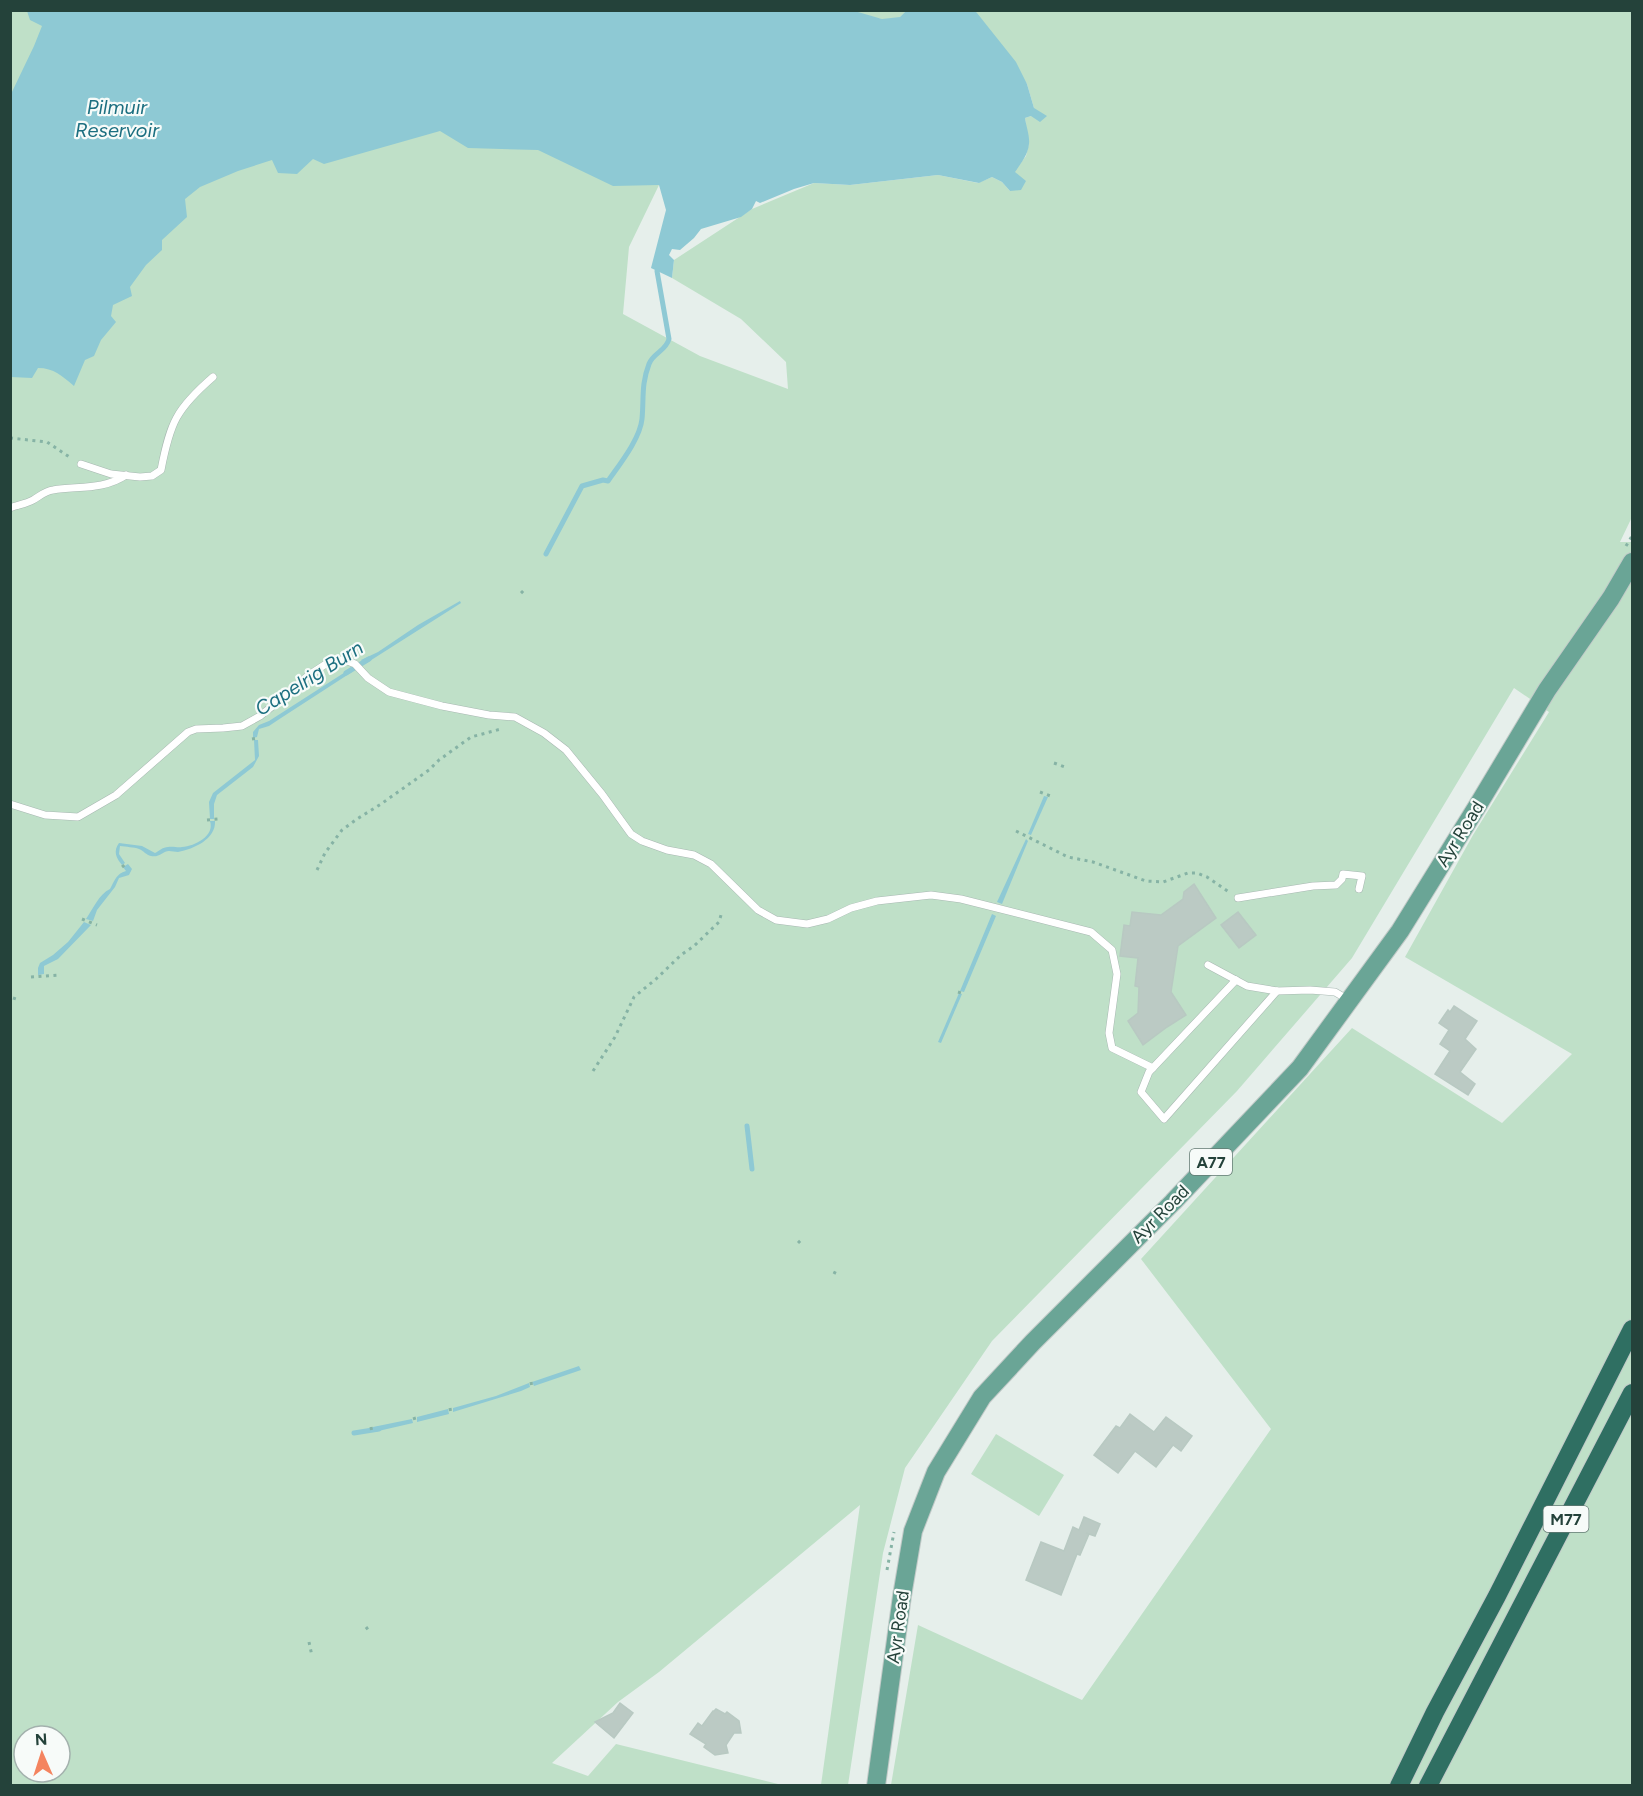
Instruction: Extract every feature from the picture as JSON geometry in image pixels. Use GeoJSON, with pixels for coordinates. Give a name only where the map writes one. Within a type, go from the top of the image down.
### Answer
{"type":"FeatureCollection","features":[{"type":"Feature","properties":{"kind":"highway","name":"M77"},"geometry":{"type":"LineString","coordinates":[[1399,1785],[1632,1329]]}},
{"type":"Feature","properties":{"kind":"highway","name":"M77"},"geometry":{"type":"LineString","coordinates":[[1428,1785],[1632,1393]]}},
{"type":"Feature","properties":{"kind":"main road","name":"Ayr Road"},"geometry":{"type":"LineString","coordinates":[[876,1785],[913,1531],[936,1472],[982,1397],[1033,1342],[1173,1202],[1300,1068],[1400,931],[1547,690],[1611,598],[1632,562]]}},
{"type":"Feature","properties":{"kind":"lane"},"geometry":{"type":"LineString","coordinates":[[81,464],[111,474],[152,476],[161,470],[172,424],[181,408],[213,377]]}},
{"type":"Feature","properties":{"kind":"lane"},"geometry":{"type":"LineString","coordinates":[[10,508],[32,501],[51,490],[90,488],[126,475]]}},
{"type":"Feature","properties":{"kind":"lane"},"geometry":{"type":"LineString","coordinates":[[10,804],[45,815],[78,817],[116,795],[188,732],[196,729],[242,726],[260,716],[309,675],[332,660],[345,660],[356,666],[389,693],[489,715],[515,717],[544,733],[566,750],[631,834],[642,841],[667,850],[694,855],[711,864],[758,910],[776,920],[807,924],[828,919],[850,908],[877,901],[931,895],[961,899],[1091,932],[1112,950],[1117,974],[1109,1033],[1112,1048],[1154,1068]]}},
{"type":"Feature","properties":{"kind":"lane"},"geometry":{"type":"LineString","coordinates":[[1238,898],[1313,886],[1336,885],[1342,879],[1343,874],[1362,876],[1359,889]]}},
{"type":"Feature","properties":{"kind":"lane"},"geometry":{"type":"LineString","coordinates":[[1208,965],[1247,986],[1277,991],[1335,992],[1350,1000]]}},
{"type":"Feature","properties":{"kind":"lane"},"geometry":{"type":"LineString","coordinates":[[1236,980],[1149,1072],[1141,1092],[1164,1119],[1277,991]]}},
{"type":"Feature","properties":{"kind":"path"},"geometry":{"type":"LineString","coordinates":[[10,438],[46,442],[81,464]]}},
{"type":"Feature","properties":{"kind":"path"},"geometry":{"type":"LineString","coordinates":[[317,870],[342,830],[357,819],[421,776],[471,737],[522,721]]}},
{"type":"Feature","properties":{"kind":"path"},"geometry":{"type":"LineString","coordinates":[[252,739],[258,738]]}},
{"type":"Feature","properties":{"kind":"path"},"geometry":{"type":"LineString","coordinates":[[1055,763],[1064,767]]}},
{"type":"Feature","properties":{"kind":"path"},"geometry":{"type":"LineString","coordinates":[[1042,793],[1051,796]]}},
{"type":"Feature","properties":{"kind":"path"},"geometry":{"type":"LineString","coordinates":[[208,820],[216,820]]}},
{"type":"Feature","properties":{"kind":"path"},"geometry":{"type":"LineString","coordinates":[[1016,831],[1068,857],[1092,862],[1146,881],[1163,882],[1188,873],[1197,873],[1207,877],[1230,894]]}},
{"type":"Feature","properties":{"kind":"path"},"geometry":{"type":"LineString","coordinates":[[122,867],[127,863]]}},
{"type":"Feature","properties":{"kind":"path"},"geometry":{"type":"LineString","coordinates":[[593,1071],[615,1037],[634,997],[719,922],[721,915]]}},
{"type":"Feature","properties":{"kind":"path"},"geometry":{"type":"LineString","coordinates":[[83,920],[97,925]]}},
{"type":"Feature","properties":{"kind":"path"},"geometry":{"type":"LineString","coordinates":[[31,977],[59,975]]}},
{"type":"Feature","properties":{"kind":"path"},"geometry":{"type":"LineString","coordinates":[[958,992],[964,994]]}},
{"type":"Feature","properties":{"kind":"path"},"geometry":{"type":"LineString","coordinates":[[13,998],[19,1000]]}},
{"type":"Feature","properties":{"kind":"path"},"geometry":{"type":"LineString","coordinates":[[798,1244],[802,1239]]}},
{"type":"Feature","properties":{"kind":"path"},"geometry":{"type":"LineString","coordinates":[[834,1274],[837,1268]]}},
{"type":"Feature","properties":{"kind":"path"},"geometry":{"type":"LineString","coordinates":[[531,1382],[532,1388]]}},
{"type":"Feature","properties":{"kind":"path"},"geometry":{"type":"LineString","coordinates":[[450,1408],[451,1414]]}},
{"type":"Feature","properties":{"kind":"path"},"geometry":{"type":"LineString","coordinates":[[414,1417],[416,1424]]}},
{"type":"Feature","properties":{"kind":"path"},"geometry":{"type":"LineString","coordinates":[[371,1427],[372,1433]]}},
{"type":"Feature","properties":{"kind":"path"},"geometry":{"type":"LineString","coordinates":[[366,1627],[369,1631]]}},
{"type":"Feature","properties":{"kind":"path"},"geometry":{"type":"LineString","coordinates":[[309,1642],[312,1656]]}},
{"type":"Feature","properties":{"kind":"green space"},"geometry":{"type":"Polygon","coordinates":[[[11,11],[561,11],[659,185],[629,247],[623,314],[700,356],[788,389],[786,362],[741,319],[672,278],[674,260],[752,209],[814,183],[850,185],[938,175],[978,183],[992,177],[1002,182],[1010,191],[1014,172],[1026,156],[1029,143],[1025,118],[1031,116],[1034,108],[1027,84],[974,11],[1632,11],[1632,517],[1620,542],[1632,542],[1632,1785],[891,1785],[918,1625],[1082,1700],[1271,1429],[1141,1259],[1352,1028],[1502,1123],[1572,1054],[1405,957],[1473,835],[1549,712],[1514,688],[1352,958],[1237,1091],[992,1341],[905,1468],[883,1553],[848,1785],[821,1785],[860,1505],[659,1672],[618,1702],[552,1763],[588,1776],[616,1744],[782,1785],[11,1786],[11,11]]]}},
{"type":"Feature","properties":{"kind":"green space"},"geometry":{"type":"Polygon","coordinates":[[[851,11],[906,11],[899,18],[889,20],[851,11]]]}},
{"type":"Feature","properties":{"kind":"green space"},"geometry":{"type":"Polygon","coordinates":[[[996,1434],[1064,1475],[1039,1516],[971,1474],[996,1434]]]}},
{"type":"Feature","properties":{"kind":"water","name":"Pilmuir Reservoir"},"geometry":{"type":"Polygon","coordinates":[[[851,10],[882,19],[900,17],[906,11],[974,10],[977,13],[1016,62],[1027,84],[1034,108],[1047,116],[1040,122],[1031,116],[1025,118],[1029,138],[1028,148],[1015,172],[1026,181],[1021,190],[1010,191],[1002,182],[992,177],[979,183],[938,175],[850,185],[814,183],[760,203],[756,201],[752,209],[741,217],[701,229],[680,250],[672,249],[669,255],[674,260],[672,278],[651,268],[666,210],[659,185],[613,186],[538,150],[468,148],[440,131],[324,164],[313,159],[297,174],[278,173],[272,160],[200,187],[185,199],[187,217],[162,240],[162,250],[146,265],[130,287],[132,296],[113,305],[111,316],[116,322],[101,340],[94,356],[85,360],[74,386],[58,373],[44,368],[38,368],[32,378],[11,377],[11,94],[42,26],[30,20],[27,11],[851,10]]]}},
{"type":"Feature","properties":{"kind":"water"},"geometry":{"type":"Polygon","coordinates":[[[460,601],[461,603],[365,664],[361,660],[378,652],[418,625],[460,601]]]}},
{"type":"Feature","properties":{"kind":"water"},"geometry":{"type":"Polygon","coordinates":[[[350,669],[352,672],[269,726],[259,729],[257,737],[253,738],[253,732],[259,725],[269,721],[350,669]]]}},
{"type":"Feature","properties":{"kind":"water"},"geometry":{"type":"Polygon","coordinates":[[[254,740],[258,740],[259,756],[253,767],[217,795],[214,804],[214,819],[210,819],[209,802],[213,793],[255,760],[254,740]]]}},
{"type":"Feature","properties":{"kind":"water"},"geometry":{"type":"Polygon","coordinates":[[[1044,796],[1048,797],[1031,835],[1028,834],[1044,796]]]}},
{"type":"Feature","properties":{"kind":"water"},"geometry":{"type":"Polygon","coordinates":[[[210,821],[215,821],[212,833],[203,842],[191,848],[178,852],[167,851],[154,856],[137,848],[120,846],[119,854],[125,863],[122,865],[117,857],[116,849],[119,843],[142,846],[155,853],[166,847],[193,845],[207,836],[211,826],[210,821]]]}},
{"type":"Feature","properties":{"kind":"water"},"geometry":{"type":"Polygon","coordinates":[[[1026,839],[1028,841],[1002,904],[997,902],[1026,839]]]}},
{"type":"Feature","properties":{"kind":"water"},"geometry":{"type":"Polygon","coordinates":[[[128,864],[132,869],[129,875],[119,878],[115,887],[97,910],[93,921],[86,919],[99,898],[110,889],[118,876],[126,871],[123,867],[128,864]]]}},
{"type":"Feature","properties":{"kind":"water"},"geometry":{"type":"Polygon","coordinates":[[[992,914],[996,916],[964,992],[960,991],[992,914]]]}},
{"type":"Feature","properties":{"kind":"water"},"geometry":{"type":"Polygon","coordinates":[[[84,922],[91,925],[58,959],[44,966],[44,974],[38,975],[40,963],[68,942],[84,922]]]}},
{"type":"Feature","properties":{"kind":"water"},"geometry":{"type":"Polygon","coordinates":[[[959,993],[962,994],[941,1043],[938,1042],[959,993]]]}},
{"type":"Feature","properties":{"kind":"water"},"geometry":{"type":"Polygon","coordinates":[[[579,1366],[581,1370],[534,1386],[532,1382],[579,1366]]]}},
{"type":"Feature","properties":{"kind":"water"},"geometry":{"type":"Polygon","coordinates":[[[529,1383],[530,1387],[521,1391],[453,1412],[453,1408],[496,1396],[529,1383]]]}},
{"type":"Feature","properties":{"kind":"water"},"geometry":{"type":"Polygon","coordinates":[[[448,1409],[449,1414],[417,1422],[417,1417],[448,1409]]]}},
{"type":"Feature","properties":{"kind":"water"},"geometry":{"type":"Polygon","coordinates":[[[412,1419],[413,1423],[374,1432],[373,1427],[412,1419]]]}},
{"type":"Feature","properties":{"kind":"building"},"geometry":{"type":"Polygon","coordinates":[[[1194,884],[1216,918],[1178,946],[1171,992],[1186,1015],[1143,1045],[1128,1021],[1138,1013],[1139,987],[1135,986],[1138,958],[1120,956],[1124,925],[1130,926],[1132,912],[1161,915],[1183,899],[1184,892],[1194,884]]]}},
{"type":"Feature","properties":{"kind":"building"},"geometry":{"type":"Polygon","coordinates":[[[1238,912],[1256,935],[1239,948],[1221,925],[1238,912]]]}},
{"type":"Feature","properties":{"kind":"building"},"geometry":{"type":"Polygon","coordinates":[[[1454,1006],[1477,1021],[1465,1039],[1476,1049],[1460,1072],[1475,1084],[1468,1095],[1435,1074],[1450,1051],[1440,1044],[1449,1030],[1439,1023],[1448,1010],[1450,1012],[1454,1006]]]}},
{"type":"Feature","properties":{"kind":"building"},"geometry":{"type":"Polygon","coordinates":[[[1130,1414],[1154,1432],[1166,1417],[1192,1436],[1181,1451],[1173,1445],[1156,1467],[1135,1451],[1118,1473],[1094,1455],[1116,1426],[1120,1428],[1130,1414]]]}},
{"type":"Feature","properties":{"kind":"building"},"geometry":{"type":"Polygon","coordinates":[[[1084,1517],[1100,1524],[1095,1536],[1089,1534],[1080,1555],[1077,1554],[1061,1595],[1026,1580],[1041,1542],[1064,1551],[1073,1527],[1079,1530],[1084,1517]]]}},
{"type":"Feature","properties":{"kind":"building"},"geometry":{"type":"Polygon","coordinates":[[[620,1703],[633,1713],[614,1738],[595,1722],[613,1713],[620,1703]]]}},
{"type":"Feature","properties":{"kind":"building"},"geometry":{"type":"Polygon","coordinates":[[[716,1709],[725,1714],[727,1712],[739,1721],[741,1733],[734,1733],[726,1745],[728,1753],[715,1755],[704,1747],[706,1744],[690,1734],[698,1723],[702,1726],[716,1709]]]}},
{"type":"Feature","properties":{"kind":"waterway","name":"Capelrig Burn"},"geometry":{"type":"LineString","coordinates":[[546,554],[582,486],[603,480],[608,481],[637,435],[642,419],[646,372],[653,357],[669,339],[657,271]]}},
{"type":"Feature","properties":{"kind":"waterway","name":"Capelrig Burn"},"geometry":{"type":"LineString","coordinates":[[346,673],[369,659]]}},
{"type":"Feature","properties":{"kind":"waterway"},"geometry":{"type":"LineString","coordinates":[[747,1126],[752,1169]]}},
{"type":"Feature","properties":{"kind":"waterway"},"geometry":{"type":"LineString","coordinates":[[354,1433],[379,1429]]}}]}
